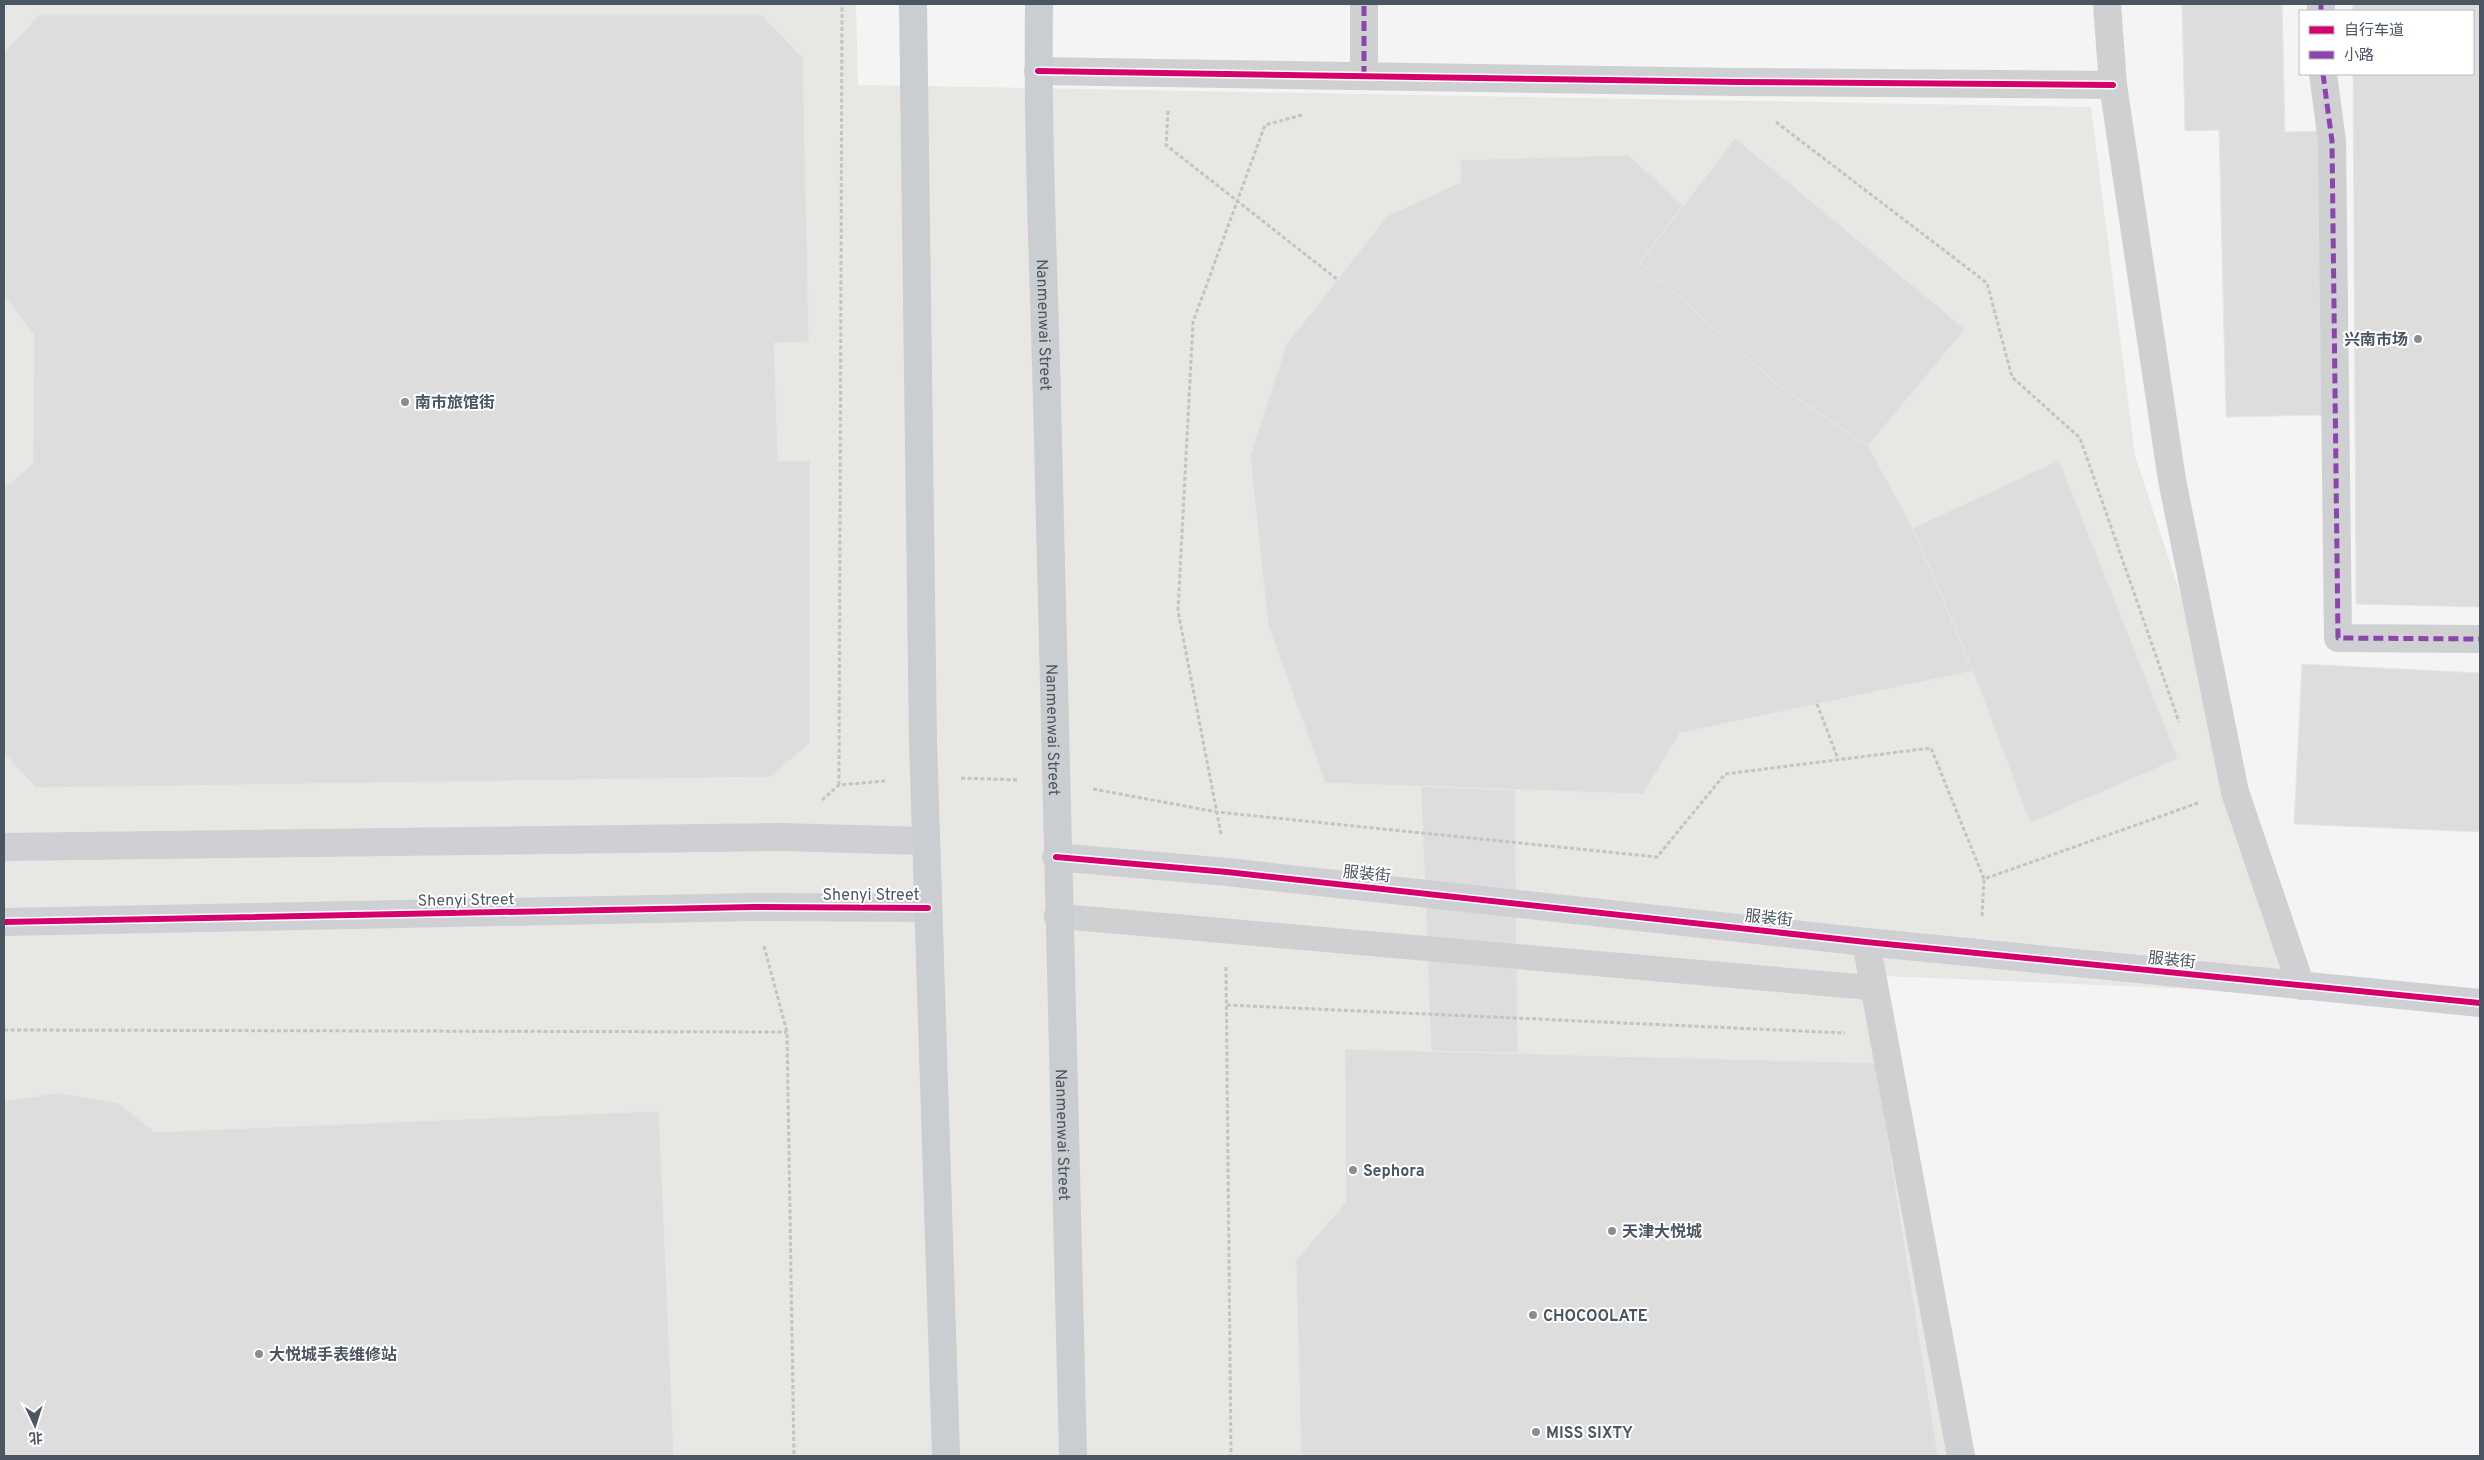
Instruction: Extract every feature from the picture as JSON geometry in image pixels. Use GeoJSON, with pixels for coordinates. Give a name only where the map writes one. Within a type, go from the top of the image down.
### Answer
{"type":"FeatureCollection","features":[{"type":"Feature","properties":{"kind":"main road"},"geometry":{"type":"LineString","coordinates":[[913,4],[926,841],[946,1456]]}},
{"type":"Feature","properties":{"kind":"main road","name":"Nanmenwai Street"},"geometry":{"type":"LineString","coordinates":[[1039,4],[1038,71],[1056,916],[1073,1456]]}},
{"type":"Feature","properties":{"kind":"street"},"geometry":{"type":"LineString","coordinates":[[1364,4],[1364,76]]}},
{"type":"Feature","properties":{"kind":"street"},"geometry":{"type":"LineString","coordinates":[[2107,4],[2113,84],[2172,480],[2235,792],[2301,986]]}},
{"type":"Feature","properties":{"kind":"street"},"geometry":{"type":"LineString","coordinates":[[1038,71],[2113,84]]}},
{"type":"Feature","properties":{"kind":"street"},"geometry":{"type":"LineString","coordinates":[[2323,75],[2332,141],[2338,638],[2480,639]]}},
{"type":"Feature","properties":{"kind":"street"},"geometry":{"type":"LineString","coordinates":[[4,847],[781,837],[926,841]]}},
{"type":"Feature","properties":{"kind":"street","name":"服装街"},"geometry":{"type":"LineString","coordinates":[[1056,857],[1227,872],[1866,942],[2480,1003]]}},
{"type":"Feature","properties":{"kind":"street","name":"Shenyi Street"},"geometry":{"type":"LineString","coordinates":[[4,922],[753,907],[928,908]]}},
{"type":"Feature","properties":{"kind":"street"},"geometry":{"type":"LineString","coordinates":[[1866,942],[1962,1456]]}},
{"type":"Feature","properties":{"kind":"lane"},"geometry":{"type":"LineString","coordinates":[[1056,916],[1875,988]]}},
{"type":"Feature","properties":{"kind":"path"},"geometry":{"type":"LineString","coordinates":[[839,785],[842,4]]}},
{"type":"Feature","properties":{"kind":"path"},"geometry":{"type":"LineString","coordinates":[[1170,73],[1166,145],[1338,280]]}},
{"type":"Feature","properties":{"kind":"path"},"geometry":{"type":"LineString","coordinates":[[1227,872],[1178,611],[1193,322],[1265,125],[1308,114]]}},
{"type":"Feature","properties":{"kind":"path"},"geometry":{"type":"LineString","coordinates":[[1769,117],[1987,283],[2012,377],[2080,438],[2181,725]]}},
{"type":"Feature","properties":{"kind":"path"},"geometry":{"type":"LineString","coordinates":[[1817,704],[1838,760]]}},
{"type":"Feature","properties":{"kind":"path"},"geometry":{"type":"LineString","coordinates":[[781,837],[839,785],[925,777],[1054,782],[1217,812],[1657,857],[1725,774],[1931,748],[1984,879],[2206,800]]}},
{"type":"Feature","properties":{"kind":"path"},"geometry":{"type":"LineString","coordinates":[[753,907],[787,1032],[794,1456]]}},
{"type":"Feature","properties":{"kind":"path"},"geometry":{"type":"LineString","coordinates":[[1226,930],[1231,1456]]}},
{"type":"Feature","properties":{"kind":"path"},"geometry":{"type":"LineString","coordinates":[[1227,1005],[1883,1034]]}},
{"type":"Feature","properties":{"kind":"path"},"geometry":{"type":"LineString","coordinates":[[4,1030],[787,1032]]}},
{"type":"Feature","properties":{"kind":"shaded area"},"geometry":{"type":"Polygon","coordinates":[[[4,4],[856,4],[858,85],[2091,107],[2135,456],[2312,994],[1884,976],[1971,1456],[4,1456],[4,4]]]}},
{"type":"Feature","properties":{"kind":"building"},"geometry":{"type":"Polygon","coordinates":[[[2182,4],[2282,4],[2285,132],[2322,131],[2328,415],[2226,417],[2219,130],[2185,131],[2182,4]]]}},
{"type":"Feature","properties":{"kind":"building","name":"兴南市场"},"geometry":{"type":"Polygon","coordinates":[[[2353,4],[2480,4],[2480,607],[2356,604],[2353,75],[2474,75],[2474,10],[2353,10],[2353,4]]]}},
{"type":"Feature","properties":{"kind":"building","name":"南市旅馆街"},"geometry":{"type":"Polygon","coordinates":[[[39,15],[762,15],[803,58],[809,342],[774,343],[778,461],[810,461],[810,743],[770,777],[36,788],[4,753],[4,488],[33,464],[34,335],[5,297],[4,53],[39,15]]]}},
{"type":"Feature","properties":{"kind":"building"},"geometry":{"type":"Polygon","coordinates":[[[1735,138],[1965,329],[1868,446],[1779,386],[1640,262],[1735,138]]]}},
{"type":"Feature","properties":{"kind":"building"},"geometry":{"type":"Polygon","coordinates":[[[1628,155],[1683,205],[1640,262],[1779,386],[1868,446],[1913,528],[1973,671],[1680,733],[1643,794],[1325,783],[1268,625],[1250,456],[1286,345],[1387,216],[1461,182],[1460,160],[1628,155]]]}},
{"type":"Feature","properties":{"kind":"building"},"geometry":{"type":"Polygon","coordinates":[[[2059,460],[2178,759],[2030,823],[1973,671],[1913,528],[2059,460]]]}},
{"type":"Feature","properties":{"kind":"building"},"geometry":{"type":"Polygon","coordinates":[[[2302,664],[2480,673],[2480,832],[2294,824],[2302,664]]]}},
{"type":"Feature","properties":{"kind":"building"},"geometry":{"type":"Polygon","coordinates":[[[1421,786],[1515,790],[1518,1053],[1431,1051],[1421,786]]]}},
{"type":"Feature","properties":{"kind":"building","name":"天津大悦城"},"geometry":{"type":"Polygon","coordinates":[[[1345,1049],[1876,1063],[1938,1456],[1301,1456],[1296,1260],[1346,1202],[1345,1049]]]}},
{"type":"Feature","properties":{"kind":"building"},"geometry":{"type":"Polygon","coordinates":[[[59,1093],[118,1103],[155,1132],[659,1111],[674,1456],[4,1456],[4,1101],[59,1093]]]}},
{"type":"Feature","properties":{"kind":"marked path"},"geometry":{"type":"LineString","coordinates":[[1364,4],[1364,76]]}},
{"type":"Feature","properties":{"kind":"marked path"},"geometry":{"type":"LineString","coordinates":[[2321,4],[2321,10]]}},
{"type":"Feature","properties":{"kind":"marked path"},"geometry":{"type":"LineString","coordinates":[[2323,75],[2332,141],[2338,638],[2480,639]]}},
{"type":"Feature","properties":{"kind":"cycle path"},"geometry":{"type":"LineString","coordinates":[[1038,71],[1738,82],[2113,85]]}},
{"type":"Feature","properties":{"kind":"cycle path"},"geometry":{"type":"LineString","coordinates":[[1056,857],[1227,872],[1866,942],[2480,1003]]}},
{"type":"Feature","properties":{"kind":"cycle path"},"geometry":{"type":"LineString","coordinates":[[4,922],[753,907],[928,908]]}},
{"type":"Feature","properties":{"kind":"place","name":"兴南市场"},"geometry":{"type":"Point","coordinates":[2418,339]}},
{"type":"Feature","properties":{"kind":"place","name":"南市旅馆街"},"geometry":{"type":"Point","coordinates":[405,402]}},
{"type":"Feature","properties":{"kind":"place","name":"Sephora"},"geometry":{"type":"Point","coordinates":[1353,1170]}},
{"type":"Feature","properties":{"kind":"place","name":"天津大悦城"},"geometry":{"type":"Point","coordinates":[1612,1231]}},
{"type":"Feature","properties":{"kind":"place","name":"CHOCOOLATE"},"geometry":{"type":"Point","coordinates":[1533,1315]}},
{"type":"Feature","properties":{"kind":"place","name":"大悦城手表维修站"},"geometry":{"type":"Point","coordinates":[259,1354]}},
{"type":"Feature","properties":{"kind":"place","name":"MISS SIXTY"},"geometry":{"type":"Point","coordinates":[1536,1432]}}]}
